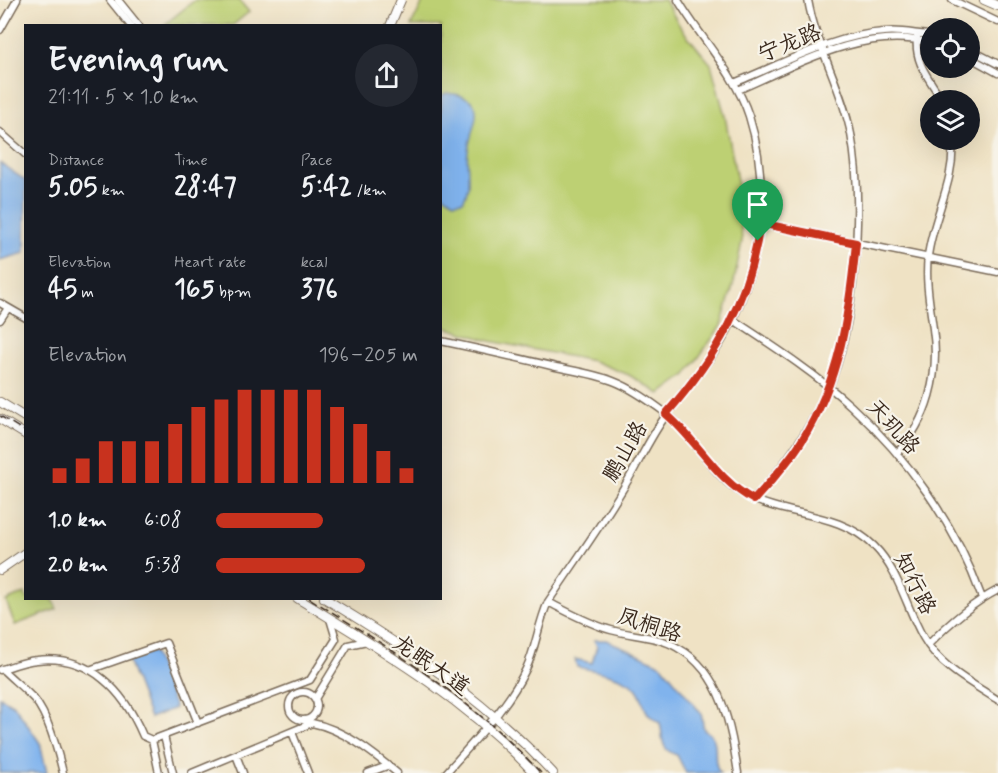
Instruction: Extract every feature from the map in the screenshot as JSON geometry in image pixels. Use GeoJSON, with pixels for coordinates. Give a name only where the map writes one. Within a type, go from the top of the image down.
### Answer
{"type":"FeatureCollection","features":[{"type":"Feature","properties":{"kind":"main road"},"geometry":{"type":"LineString","coordinates":[[391,24],[401,0]]}},
{"type":"Feature","properties":{"kind":"main road"},"geometry":{"type":"LineString","coordinates":[[984,0],[998,6]]}},
{"type":"Feature","properties":{"kind":"main road"},"geometry":{"type":"LineString","coordinates":[[0,402],[24,417]]}},
{"type":"Feature","properties":{"kind":"main road"},"geometry":{"type":"LineString","coordinates":[[0,419],[24,434]]}},
{"type":"Feature","properties":{"kind":"main road"},"geometry":{"type":"LineString","coordinates":[[0,570],[24,553]]}},
{"type":"Feature","properties":{"kind":"main road","name":"龙眠大道"},"geometry":{"type":"LineString","coordinates":[[300,600],[438,687],[486,727],[534,773]]}},
{"type":"Feature","properties":{"kind":"main road","name":"龙眠大道"},"geometry":{"type":"LineString","coordinates":[[327,600],[418,656],[495,716],[553,773]]}},
{"type":"Feature","properties":{"kind":"street"},"geometry":{"type":"LineString","coordinates":[[0,30],[17,0]]}},
{"type":"Feature","properties":{"kind":"street"},"geometry":{"type":"LineString","coordinates":[[110,0],[129,24]]}},
{"type":"Feature","properties":{"kind":"street"},"geometry":{"type":"LineString","coordinates":[[118,0],[137,24]]}},
{"type":"Feature","properties":{"kind":"street","name":"鹏山路"},"geometry":{"type":"LineString","coordinates":[[446,773],[514,690],[527,667],[540,618],[548,602],[621,493],[666,414],[708,362],[732,319],[752,266],[760,223],[761,178],[749,116],[734,83],[678,0]]}},
{"type":"Feature","properties":{"kind":"street"},"geometry":{"type":"LineString","coordinates":[[754,500],[800,443],[829,388],[842,347],[856,243],[855,159],[848,122],[811,18],[808,0]]}},
{"type":"Feature","properties":{"kind":"street"},"geometry":{"type":"LineString","coordinates":[[952,0],[998,22]]}},
{"type":"Feature","properties":{"kind":"street"},"geometry":{"type":"LineString","coordinates":[[917,37],[916,49],[923,72],[935,90]]}},
{"type":"Feature","properties":{"kind":"street","name":"宁龙路"},"geometry":{"type":"LineString","coordinates":[[734,83],[823,51],[865,41],[920,37]]}},
{"type":"Feature","properties":{"kind":"street","name":"宁龙路"},"geometry":{"type":"LineString","coordinates":[[738,90],[823,51]]}},
{"type":"Feature","properties":{"kind":"street"},"geometry":{"type":"LineString","coordinates":[[980,55],[998,64]]}},
{"type":"Feature","properties":{"kind":"street"},"geometry":{"type":"LineString","coordinates":[[980,63],[998,73]]}},
{"type":"Feature","properties":{"kind":"street"},"geometry":{"type":"LineString","coordinates":[[0,132],[24,153]]}},
{"type":"Feature","properties":{"kind":"street"},"geometry":{"type":"LineString","coordinates":[[897,453],[906,443],[923,414],[933,380],[935,347],[928,296],[928,258],[932,230],[951,173],[952,150]]}},
{"type":"Feature","properties":{"kind":"street"},"geometry":{"type":"LineString","coordinates":[[760,223],[998,272]]}},
{"type":"Feature","properties":{"kind":"street"},"geometry":{"type":"LineString","coordinates":[[0,303],[24,317]]}},
{"type":"Feature","properties":{"kind":"street"},"geometry":{"type":"LineString","coordinates":[[0,320],[8,308]]}},
{"type":"Feature","properties":{"kind":"street","name":"天玑路"},"geometry":{"type":"LineString","coordinates":[[732,319],[806,369],[850,405],[897,453],[927,492],[950,529],[982,598]]}},
{"type":"Feature","properties":{"kind":"street","name":"知行路"},"geometry":{"type":"LineString","coordinates":[[442,341],[614,381],[680,425],[732,486],[754,500],[846,525],[874,545],[890,564],[909,609],[928,645],[946,665],[998,700]]}},
{"type":"Feature","properties":{"kind":"street"},"geometry":{"type":"LineString","coordinates":[[928,645],[946,626],[982,598],[998,590]]}},
{"type":"Feature","properties":{"kind":"street","name":"凤桐路"},"geometry":{"type":"LineString","coordinates":[[548,602],[612,631],[678,647],[695,660],[710,679],[728,719],[738,773]]}},
{"type":"Feature","properties":{"kind":"street"},"geometry":{"type":"LineString","coordinates":[[1,669],[38,660],[63,661],[90,670],[103,678],[119,693],[134,713],[143,736],[152,740],[310,680],[336,639],[330,619]]}},
{"type":"Feature","properties":{"kind":"street"},"geometry":{"type":"LineString","coordinates":[[192,773],[292,732],[311,720],[316,711],[315,699],[348,645],[367,641]]}},
{"type":"Feature","properties":{"kind":"street"},"geometry":{"type":"LineString","coordinates":[[90,670],[166,643],[198,723]]}},
{"type":"Feature","properties":{"kind":"street"},"geometry":{"type":"LineString","coordinates":[[1,669],[31,695],[42,712],[56,742],[63,773]]}},
{"type":"Feature","properties":{"kind":"street"},"geometry":{"type":"LineString","coordinates":[[296,685],[298,693]]}},
{"type":"Feature","properties":{"kind":"street"},"geometry":{"type":"LineString","coordinates":[[315,699],[308,693],[294,695],[290,703],[291,712],[297,718],[311,720],[343,735],[397,773]]}},
{"type":"Feature","properties":{"kind":"street"},"geometry":{"type":"LineString","coordinates":[[292,732],[308,773]]}},
{"type":"Feature","properties":{"kind":"street"},"geometry":{"type":"LineString","coordinates":[[164,736],[173,773]]}},
{"type":"Feature","properties":{"kind":"street"},"geometry":{"type":"LineString","coordinates":[[152,740],[159,773]]}},
{"type":"Feature","properties":{"kind":"street"},"geometry":{"type":"LineString","coordinates":[[236,755],[243,773]]}},
{"type":"Feature","properties":{"kind":"street"},"geometry":{"type":"LineString","coordinates":[[368,773],[387,765]]}},
{"type":"Feature","properties":{"kind":"green space"},"geometry":{"type":"Polygon","coordinates":[[[195,0],[239,0],[249,12],[234,24],[165,24],[195,0]]]}},
{"type":"Feature","properties":{"kind":"green space"},"geometry":{"type":"Polygon","coordinates":[[[424,0],[665,0],[681,28],[711,64],[725,116],[738,186],[742,241],[734,282],[721,326],[686,375],[660,394],[629,375],[593,361],[490,341],[442,326],[442,24],[412,24],[424,0]]]}},
{"type":"Feature","properties":{"kind":"green space"},"geometry":{"type":"Polygon","coordinates":[[[24,593],[24,600],[53,600],[57,609],[15,625],[6,601],[24,593]]]}},
{"type":"Feature","properties":{"kind":"water"},"geometry":{"type":"Polygon","coordinates":[[[446,93],[461,95],[475,106],[475,121],[467,158],[468,189],[463,201],[454,202],[442,194],[442,95],[446,93]]]}},
{"type":"Feature","properties":{"kind":"water"},"geometry":{"type":"Polygon","coordinates":[[[0,163],[24,180],[24,253],[0,260],[0,163]]]}},
{"type":"Feature","properties":{"kind":"water"},"geometry":{"type":"Polygon","coordinates":[[[594,640],[606,640],[662,665],[701,713],[704,730],[710,734],[715,744],[717,767],[720,773],[686,773],[677,755],[665,747],[660,723],[646,710],[636,688],[617,677],[577,667],[575,659],[592,663],[597,646],[594,640]]]}},
{"type":"Feature","properties":{"kind":"water"},"geometry":{"type":"Polygon","coordinates":[[[153,651],[175,708],[150,718],[128,661],[153,651]]]}},
{"type":"Feature","properties":{"kind":"water"},"geometry":{"type":"Polygon","coordinates":[[[0,697],[14,705],[40,743],[47,773],[0,773],[0,697]]]}},
{"type":"Feature","properties":{"kind":"railway"},"geometry":{"type":"LineString","coordinates":[[0,416],[24,431]]}},
{"type":"Feature","properties":{"kind":"railway"},"geometry":{"type":"LineString","coordinates":[[312,600],[431,677],[487,721],[541,773]]}},
{"type":"Feature","properties":{"kind":"route"},"geometry":{"type":"LineString","coordinates":[[760,223],[856,243],[852,288],[842,347],[829,388],[800,443],[754,500],[732,486],[680,425],[666,414],[708,362],[724,336],[741,297],[758,241],[760,223]]}}]}
